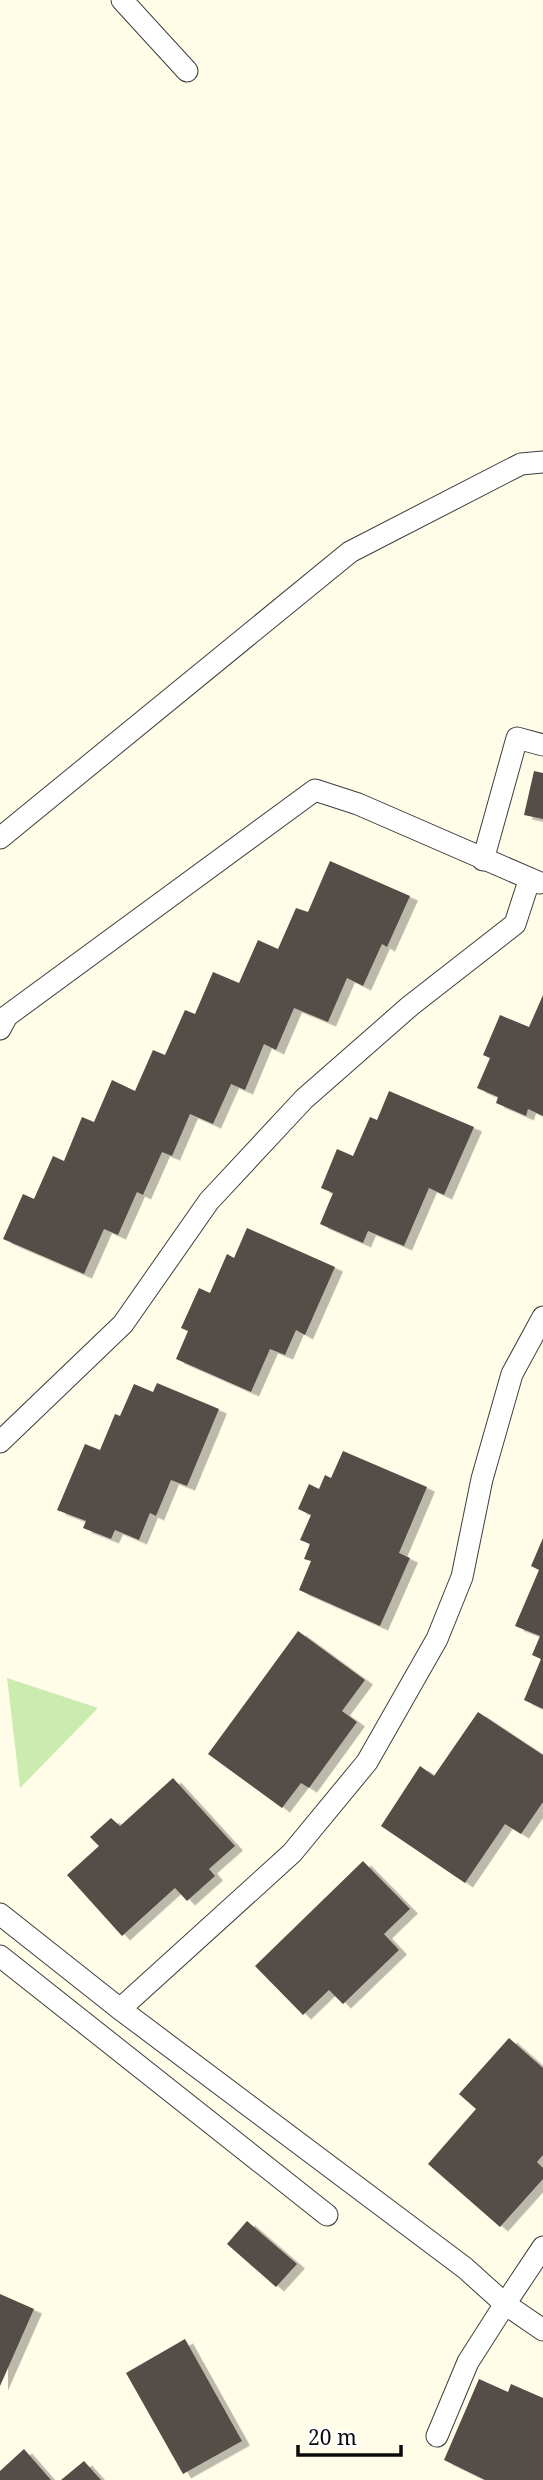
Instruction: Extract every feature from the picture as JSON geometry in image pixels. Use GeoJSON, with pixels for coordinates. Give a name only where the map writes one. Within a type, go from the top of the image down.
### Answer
{"type":"FeatureCollection","features":[{"type":"Feature","properties":{"kind":"lane"},"geometry":{"type":"LineString","coordinates":[[122,0],[187,71]]}},
{"type":"Feature","properties":{"kind":"lane"},"geometry":{"type":"LineString","coordinates":[[0,838],[350,552],[521,464],[543,462]]}},
{"type":"Feature","properties":{"kind":"lane"},"geometry":{"type":"LineString","coordinates":[[484,860],[517,738],[543,745]]}},
{"type":"Feature","properties":{"kind":"lane"},"geometry":{"type":"LineString","coordinates":[[0,1030],[7,1016],[315,790],[358,804],[536,882],[515,924],[410,1006],[304,1099],[209,1201],[123,1324],[0,1443]]}},
{"type":"Feature","properties":{"kind":"lane"},"geometry":{"type":"LineString","coordinates":[[120,2009],[292,1853],[367,1762],[437,1639],[462,1577],[482,1479],[512,1374],[543,1317]]}},
{"type":"Feature","properties":{"kind":"lane"},"geometry":{"type":"LineString","coordinates":[[0,1914],[120,2009],[465,2267],[505,2304],[543,2330]]}},
{"type":"Feature","properties":{"kind":"lane"},"geometry":{"type":"LineString","coordinates":[[0,1955],[327,2216]]}},
{"type":"Feature","properties":{"kind":"lane"},"geometry":{"type":"LineString","coordinates":[[437,2436],[468,2362],[543,2246]]}},
{"type":"Feature","properties":{"kind":"green space"},"geometry":{"type":"Polygon","coordinates":[[[7,1678],[98,1708],[20,1788],[7,1678]]]}},
{"type":"Feature","properties":{"kind":"building"},"geometry":{"type":"Polygon","coordinates":[[[534,771],[543,773],[543,819],[524,815],[534,771]]]}},
{"type":"Feature","properties":{"kind":"building"},"geometry":{"type":"Polygon","coordinates":[[[330,861],[410,896],[387,947],[382,944],[363,986],[347,978],[328,1022],[294,1008],[276,1050],[264,1044],[245,1090],[231,1084],[213,1124],[190,1114],[172,1156],[162,1152],[143,1195],[137,1192],[118,1235],[104,1229],[84,1274],[3,1239],[23,1194],[34,1199],[53,1156],[64,1161],[82,1117],[94,1122],[112,1080],[135,1091],[153,1050],[165,1055],[185,1010],[195,1014],[213,972],[239,983],[258,940],[278,949],[296,908],[308,912],[330,861]]]}},
{"type":"Feature","properties":{"kind":"building"},"geometry":{"type":"Polygon","coordinates":[[[543,995],[543,1116],[528,1109],[526,1116],[496,1103],[498,1097],[477,1088],[490,1058],[483,1055],[500,1015],[529,1027],[543,995]]]}},
{"type":"Feature","properties":{"kind":"building"},"geometry":{"type":"Polygon","coordinates":[[[389,1091],[474,1127],[444,1195],[429,1188],[404,1246],[368,1231],[363,1243],[320,1224],[333,1193],[321,1188],[337,1149],[353,1156],[370,1117],[377,1120],[389,1091]]]}},
{"type":"Feature","properties":{"kind":"building"},"geometry":{"type":"Polygon","coordinates":[[[247,1228],[335,1267],[305,1335],[296,1330],[285,1355],[270,1349],[251,1392],[176,1359],[188,1331],[181,1328],[199,1288],[210,1293],[227,1254],[234,1258],[247,1228]]]}},
{"type":"Feature","properties":{"kind":"building"},"geometry":{"type":"Polygon","coordinates":[[[157,1383],[219,1409],[187,1486],[171,1480],[156,1516],[150,1513],[139,1540],[115,1530],[111,1539],[83,1528],[86,1521],[57,1510],[85,1444],[100,1450],[115,1414],[120,1416],[134,1384],[153,1392],[157,1383]]]}},
{"type":"Feature","properties":{"kind":"building"},"geometry":{"type":"Polygon","coordinates":[[[343,1451],[427,1487],[399,1553],[410,1558],[380,1626],[299,1590],[311,1561],[304,1559],[310,1544],[300,1540],[311,1515],[298,1509],[309,1484],[319,1489],[325,1475],[331,1478],[343,1451]]]}},
{"type":"Feature","properties":{"kind":"building"},"geometry":{"type":"Polygon","coordinates":[[[543,1538],[543,1709],[524,1700],[541,1659],[532,1655],[540,1636],[515,1626],[539,1570],[531,1566],[543,1538]]]}},
{"type":"Feature","properties":{"kind":"building"},"geometry":{"type":"Polygon","coordinates":[[[298,1631],[365,1680],[342,1711],[357,1722],[309,1788],[301,1783],[282,1808],[208,1754],[298,1631]]]}},
{"type":"Feature","properties":{"kind":"building"},"geometry":{"type":"Polygon","coordinates":[[[478,1712],[543,1755],[543,1802],[521,1834],[505,1824],[465,1883],[381,1826],[420,1766],[434,1776],[478,1712]]]}},
{"type":"Feature","properties":{"kind":"building"},"geometry":{"type":"Polygon","coordinates":[[[173,1778],[235,1846],[209,1869],[215,1876],[187,1901],[175,1888],[122,1936],[67,1875],[99,1846],[90,1837],[111,1818],[120,1826],[173,1778]]]}},
{"type":"Feature","properties":{"kind":"building"},"geometry":{"type":"Polygon","coordinates":[[[363,1861],[410,1909],[384,1934],[399,1950],[343,2004],[329,1990],[303,2015],[255,1966],[363,1861]]]}},
{"type":"Feature","properties":{"kind":"building"},"geometry":{"type":"Polygon","coordinates":[[[509,2038],[543,2068],[543,2155],[537,2162],[543,2168],[543,2179],[500,2227],[428,2164],[476,2109],[459,2094],[509,2038]]]}},
{"type":"Feature","properties":{"kind":"building"},"geometry":{"type":"Polygon","coordinates":[[[247,2221],[297,2264],[276,2287],[227,2244],[247,2221]]]}},
{"type":"Feature","properties":{"kind":"building"},"geometry":{"type":"Polygon","coordinates":[[[0,2294],[34,2309],[0,2386],[0,2294]]]}},
{"type":"Feature","properties":{"kind":"building"},"geometry":{"type":"Polygon","coordinates":[[[185,2339],[242,2441],[183,2474],[126,2373],[185,2339]]]}},
{"type":"Feature","properties":{"kind":"building"},"geometry":{"type":"Polygon","coordinates":[[[479,2379],[508,2392],[511,2384],[543,2398],[543,2480],[485,2480],[444,2460],[479,2379]]]}},
{"type":"Feature","properties":{"kind":"building"},"geometry":{"type":"Polygon","coordinates":[[[24,2449],[51,2480],[0,2480],[0,2471],[24,2449]]]}},
{"type":"Feature","properties":{"kind":"building"},"geometry":{"type":"Polygon","coordinates":[[[84,2461],[101,2480],[61,2480],[84,2461]]]}}]}
